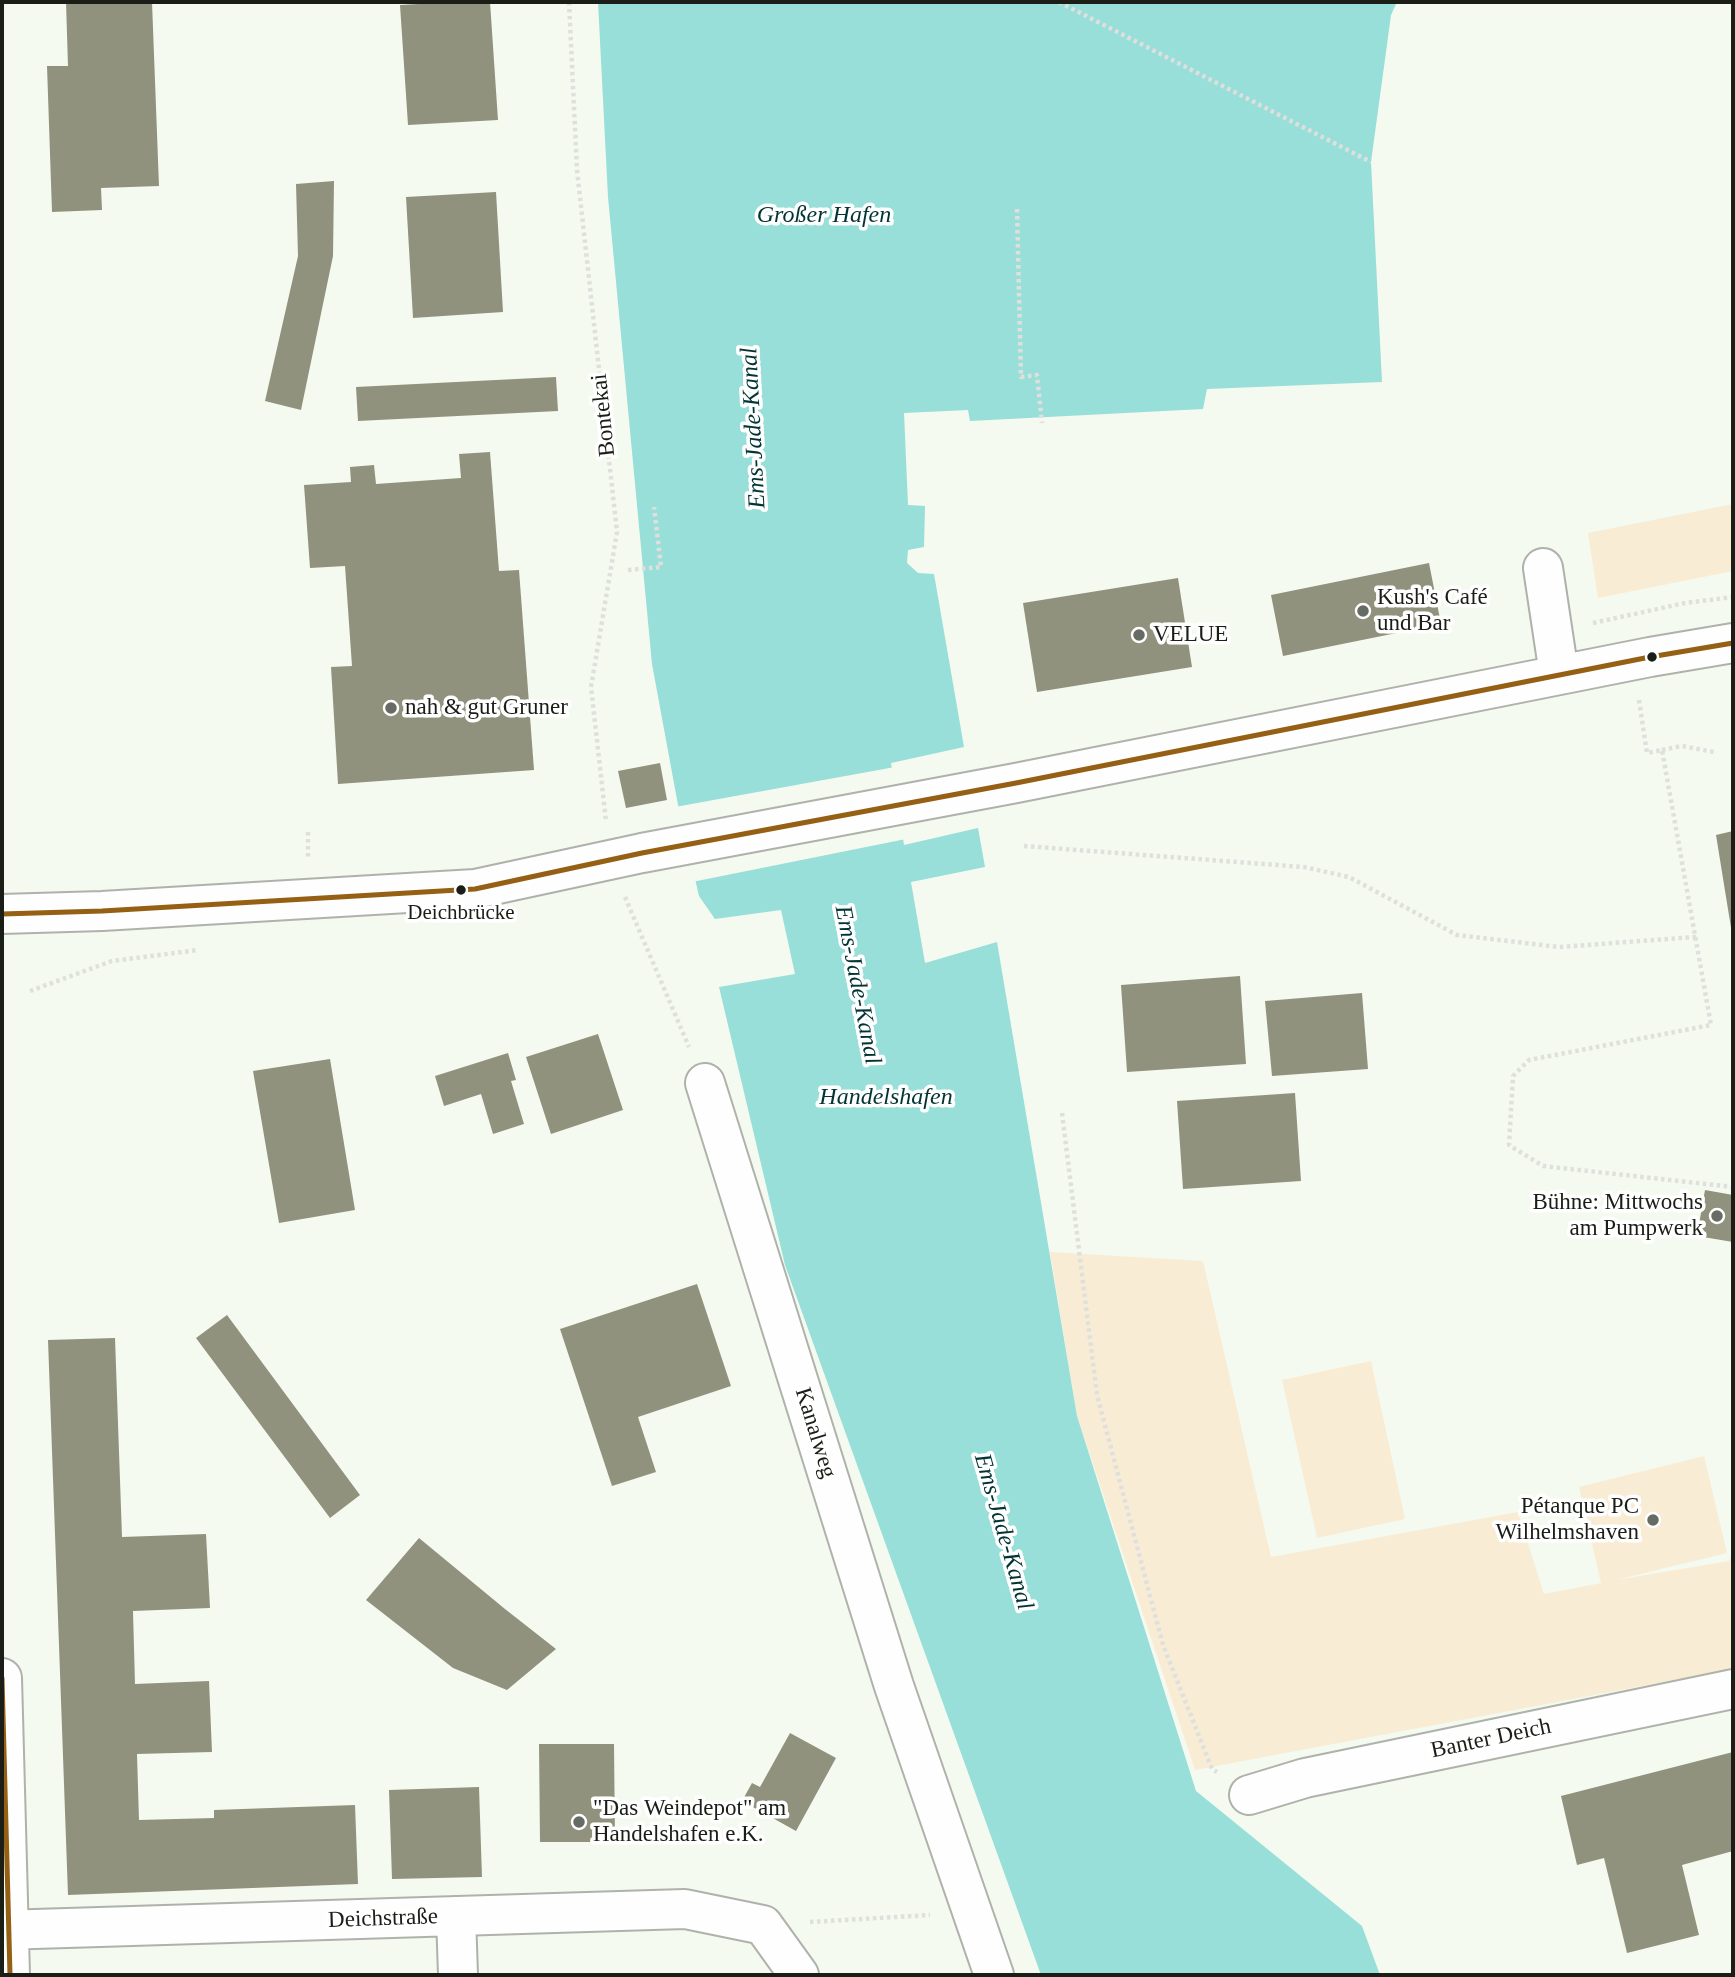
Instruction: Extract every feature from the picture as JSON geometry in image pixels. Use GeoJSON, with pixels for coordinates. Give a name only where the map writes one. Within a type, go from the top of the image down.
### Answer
{"type":"FeatureCollection","features":[{"type":"Feature","properties":{"kind":"street"},"geometry":{"type":"LineString","coordinates":[[1543,568],[1559,674]]}},
{"type":"Feature","properties":{"kind":"street"},"geometry":{"type":"LineString","coordinates":[[2,915],[475,890],[642,853],[1559,674],[1733,643]]}},
{"type":"Feature","properties":{"kind":"street","name":"Kanalweg"},"geometry":{"type":"LineString","coordinates":[[705,1083],[894,1686],[994,1975]]}},
{"type":"Feature","properties":{"kind":"street"},"geometry":{"type":"LineString","coordinates":[[2,1678],[5,1930],[10,1975]]}},
{"type":"Feature","properties":{"kind":"street","name":"Banter Deich"},"geometry":{"type":"LineString","coordinates":[[1249,1795],[1305,1778],[1733,1689]]}},
{"type":"Feature","properties":{"kind":"street","name":"Deichstraße"},"geometry":{"type":"LineString","coordinates":[[5,1930],[685,1909],[763,1925]]}},
{"type":"Feature","properties":{"kind":"street"},"geometry":{"type":"LineString","coordinates":[[456,1916],[458,1975]]}},
{"type":"Feature","properties":{"kind":"street"},"geometry":{"type":"LineString","coordinates":[[763,1925],[799,1975]]}},
{"type":"Feature","properties":{"kind":"path","name":"Bontekai"},"geometry":{"type":"LineString","coordinates":[[569,2],[577,170],[617,532],[591,687],[606,827]]}},
{"type":"Feature","properties":{"kind":"path"},"geometry":{"type":"LineString","coordinates":[[1059,2],[1371,162]]}},
{"type":"Feature","properties":{"kind":"path"},"geometry":{"type":"LineString","coordinates":[[1017,209],[1021,377],[1037,375],[1042,423]]}},
{"type":"Feature","properties":{"kind":"path"},"geometry":{"type":"LineString","coordinates":[[628,570],[661,566],[654,507]]}},
{"type":"Feature","properties":{"kind":"path"},"geometry":{"type":"LineString","coordinates":[[1638,697],[1647,752],[1682,746],[1714,752]]}},
{"type":"Feature","properties":{"kind":"path"},"geometry":{"type":"LineString","coordinates":[[1662,750],[1711,1025],[1529,1060],[1513,1076],[1509,1145],[1543,1166],[1733,1187]]}},
{"type":"Feature","properties":{"kind":"path"},"geometry":{"type":"LineString","coordinates":[[308,832],[308,860]]}},
{"type":"Feature","properties":{"kind":"path"},"geometry":{"type":"LineString","coordinates":[[1024,846],[1304,867],[1349,877],[1457,935],[1559,947],[1696,937]]}},
{"type":"Feature","properties":{"kind":"path"},"geometry":{"type":"LineString","coordinates":[[625,895],[705,1083]]}},
{"type":"Feature","properties":{"kind":"path"},"geometry":{"type":"LineString","coordinates":[[30,991],[111,961]]}},
{"type":"Feature","properties":{"kind":"path"},"geometry":{"type":"LineString","coordinates":[[1062,1113],[1097,1395],[1163,1645],[1212,1769],[1249,1795]]}},
{"type":"Feature","properties":{"kind":"path"},"geometry":{"type":"LineString","coordinates":[[763,1925],[973,1912]]}},
{"type":"Feature","properties":{"kind":"shaded area"},"geometry":{"type":"Polygon","coordinates":[[[1733,504],[1733,571],[1598,598],[1588,533],[1733,504]]]}},
{"type":"Feature","properties":{"kind":"shaded area"},"geometry":{"type":"Polygon","coordinates":[[[1050,1252],[1203,1261],[1271,1557],[1518,1512],[1544,1594],[1601,1583],[1579,1487],[1704,1456],[1727,1553],[1616,1580],[1729,1561],[1733,1554],[1733,1669],[1195,1770],[1077,1416],[1050,1252]]]}},
{"type":"Feature","properties":{"kind":"shaded area"},"geometry":{"type":"Polygon","coordinates":[[[1371,1361],[1405,1519],[1317,1538],[1282,1380],[1371,1361]]]}},
{"type":"Feature","properties":{"kind":"water"},"geometry":{"type":"Polygon","coordinates":[[[598,2],[1397,2],[1391,15],[1371,162],[1382,382],[1207,389],[1203,409],[970,421],[968,410],[904,413],[908,505],[925,506],[924,547],[908,550],[907,563],[918,573],[934,574],[964,747],[891,763],[904,845],[978,828],[985,867],[911,882],[925,963],[997,942],[1077,1416],[1196,1791],[1362,1926],[1380,1975],[1041,1975],[785,1265],[719,987],[795,974],[781,910],[715,919],[699,896],[678,805],[652,664],[608,197],[598,2]]]}},
{"type":"Feature","properties":{"kind":"pier"},"geometry":{"type":"Polygon","coordinates":[[[895,767],[906,839],[692,882],[675,807],[895,767]]]}},
{"type":"Feature","properties":{"kind":"building"},"geometry":{"type":"Polygon","coordinates":[[[66,2],[152,2],[159,186],[101,188],[102,210],[52,212],[47,66],[68,66],[66,2]]]}},
{"type":"Feature","properties":{"kind":"building"},"geometry":{"type":"Polygon","coordinates":[[[490,2],[498,120],[408,125],[400,5],[490,2]]]}},
{"type":"Feature","properties":{"kind":"building"},"geometry":{"type":"Polygon","coordinates":[[[334,181],[333,256],[301,410],[265,401],[298,256],[296,184],[334,181]]]}},
{"type":"Feature","properties":{"kind":"building"},"geometry":{"type":"Polygon","coordinates":[[[496,192],[503,312],[413,318],[406,197],[496,192]]]}},
{"type":"Feature","properties":{"kind":"building"},"geometry":{"type":"Polygon","coordinates":[[[556,377],[558,411],[358,421],[356,387],[556,377]]]}},
{"type":"Feature","properties":{"kind":"building"},"geometry":{"type":"Polygon","coordinates":[[[490,452],[499,571],[519,570],[534,770],[338,784],[331,667],[352,666],[345,566],[310,568],[304,485],[351,482],[350,467],[374,465],[376,484],[461,478],[459,454],[490,452]]]}},
{"type":"Feature","properties":{"kind":"building"},"geometry":{"type":"Polygon","coordinates":[[[1429,563],[1441,624],[1283,656],[1271,595],[1429,563]]]}},
{"type":"Feature","properties":{"kind":"building"},"geometry":{"type":"Polygon","coordinates":[[[1178,578],[1192,667],[1037,692],[1023,603],[1178,578]]]}},
{"type":"Feature","properties":{"kind":"building"},"geometry":{"type":"Polygon","coordinates":[[[660,763],[667,800],[626,808],[618,771],[660,763]]]}},
{"type":"Feature","properties":{"kind":"building"},"geometry":{"type":"Polygon","coordinates":[[[1733,831],[1733,934],[1732,934],[1716,835],[1733,831]]]}},
{"type":"Feature","properties":{"kind":"building"},"geometry":{"type":"Polygon","coordinates":[[[1240,976],[1246,1064],[1127,1072],[1121,985],[1240,976]]]}},
{"type":"Feature","properties":{"kind":"building"},"geometry":{"type":"Polygon","coordinates":[[[1362,993],[1368,1069],[1272,1076],[1265,1001],[1362,993]]]}},
{"type":"Feature","properties":{"kind":"building"},"geometry":{"type":"Polygon","coordinates":[[[598,1034],[623,1110],[551,1134],[526,1057],[598,1034]]]}},
{"type":"Feature","properties":{"kind":"building"},"geometry":{"type":"Polygon","coordinates":[[[508,1053],[516,1080],[511,1081],[524,1124],[493,1134],[481,1094],[444,1106],[435,1076],[508,1053]]]}},
{"type":"Feature","properties":{"kind":"building"},"geometry":{"type":"Polygon","coordinates":[[[330,1059],[355,1210],[279,1223],[253,1071],[330,1059]]]}},
{"type":"Feature","properties":{"kind":"building"},"geometry":{"type":"Polygon","coordinates":[[[1295,1093],[1301,1181],[1183,1189],[1177,1101],[1295,1093]]]}},
{"type":"Feature","properties":{"kind":"building","name":"Bühne: Mittwochs am Pumpwerk"},"geometry":{"type":"Polygon","coordinates":[[[1705,1190],[1733,1195],[1733,1242],[1697,1236],[1705,1190]]]}},
{"type":"Feature","properties":{"kind":"building"},"geometry":{"type":"Polygon","coordinates":[[[697,1284],[731,1386],[638,1417],[656,1472],[612,1486],[560,1329],[697,1284]]]}},
{"type":"Feature","properties":{"kind":"building"},"geometry":{"type":"Polygon","coordinates":[[[227,1315],[360,1495],[330,1518],[196,1338],[227,1315]]]}},
{"type":"Feature","properties":{"kind":"building"},"geometry":{"type":"Polygon","coordinates":[[[115,1338],[122,1537],[206,1534],[210,1608],[133,1611],[135,1684],[209,1681],[212,1752],[137,1754],[139,1820],[214,1818],[214,1810],[355,1805],[358,1884],[68,1895],[48,1340],[115,1338]]]}},
{"type":"Feature","properties":{"kind":"building"},"geometry":{"type":"Polygon","coordinates":[[[419,1538],[556,1649],[507,1690],[453,1668],[366,1600],[419,1538]]]}},
{"type":"Feature","properties":{"kind":"building"},"geometry":{"type":"Polygon","coordinates":[[[790,1733],[836,1758],[796,1831],[742,1801],[752,1783],[760,1787],[790,1733]]]}},
{"type":"Feature","properties":{"kind":"building"},"geometry":{"type":"Polygon","coordinates":[[[539,1744],[614,1744],[615,1842],[540,1842],[539,1744]]]}},
{"type":"Feature","properties":{"kind":"building"},"geometry":{"type":"Polygon","coordinates":[[[1733,1752],[1733,1851],[1682,1865],[1699,1935],[1627,1953],[1604,1858],[1577,1865],[1561,1796],[1733,1752]]]}},
{"type":"Feature","properties":{"kind":"building"},"geometry":{"type":"Polygon","coordinates":[[[479,1787],[482,1877],[392,1879],[389,1790],[479,1787]]]}},
{"type":"Feature","properties":{"kind":"transit line"},"geometry":{"type":"LineString","coordinates":[[2,914],[102,911],[475,889],[642,853],[1733,643]]}},
{"type":"Feature","properties":{"kind":"transit line"},"geometry":{"type":"LineString","coordinates":[[2,1678],[10,1975]]}},
{"type":"Feature","properties":{"kind":"place","name":"Kush's Café und Bar"},"geometry":{"type":"Point","coordinates":[1363,611]}},
{"type":"Feature","properties":{"kind":"place","name":"VELUE"},"geometry":{"type":"Point","coordinates":[1139,635]}},
{"type":"Feature","properties":{"kind":"place","name":"nah & gut Gruner"},"geometry":{"type":"Point","coordinates":[391,708]}},
{"type":"Feature","properties":{"kind":"place","name":"Deichbrücke"},"geometry":{"type":"Point","coordinates":[461,890]}},
{"type":"Feature","properties":{"kind":"place","name":"Bühne: Mittwochs am Pumpwerk"},"geometry":{"type":"Point","coordinates":[1717,1216]}},
{"type":"Feature","properties":{"kind":"place","name":"Pétanque PC Wilhelmshaven"},"geometry":{"type":"Point","coordinates":[1653,1520]}},
{"type":"Feature","properties":{"kind":"place","name":"\"Das Weindepot\" am Handelshafen e.K."},"geometry":{"type":"Point","coordinates":[579,1822]}},
{"type":"Feature","properties":{"kind":"water label","name":"Großer Hafen"},"geometry":{"type":"Point","coordinates":[824,216]}},
{"type":"Feature","properties":{"kind":"water label","name":"Ems-Jade-Kanal"},"geometry":{"type":"Point","coordinates":[754,428]}},
{"type":"Feature","properties":{"kind":"water label","name":"Ems-Jade-Kanal"},"geometry":{"type":"Point","coordinates":[857,985]}},
{"type":"Feature","properties":{"kind":"water label","name":"Handelshafen"},"geometry":{"type":"Point","coordinates":[886,1098]}},
{"type":"Feature","properties":{"kind":"water label","name":"Ems-Jade-Kanal"},"geometry":{"type":"Point","coordinates":[1003,1532]}}]}
